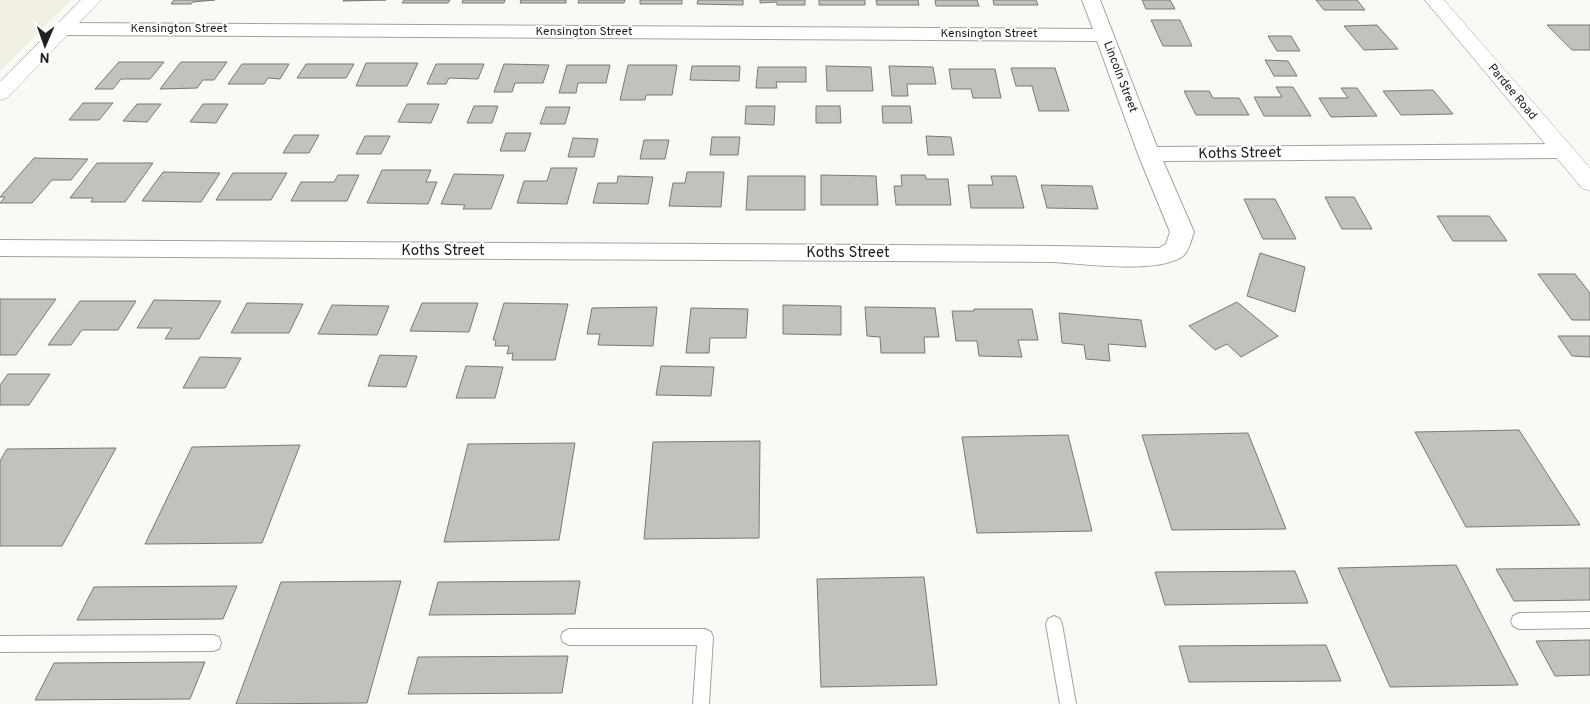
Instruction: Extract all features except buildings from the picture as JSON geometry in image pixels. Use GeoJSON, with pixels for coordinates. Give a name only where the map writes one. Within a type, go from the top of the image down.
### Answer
{"type":"FeatureCollection","features":[{"type":"Feature","properties":{"kind":"main road"},"geometry":{"type":"LineString","coordinates":[[0,94],[92,0]]}},
{"type":"Feature","properties":{"kind":"main road","name":"Pardee Road"},"geometry":{"type":"LineString","coordinates":[[1434,0],[1590,183]]}},
{"type":"Feature","properties":{"kind":"street","name":"Lincoln Street"},"geometry":{"type":"LineString","coordinates":[[1091,0],[1149,154]]}},
{"type":"Feature","properties":{"kind":"street","name":"Kensington Street"},"geometry":{"type":"LineString","coordinates":[[65,28],[1104,35]]}},
{"type":"Feature","properties":{"kind":"street","name":"Koths Street"},"geometry":{"type":"LineString","coordinates":[[0,248],[1054,254],[1154,258],[1176,250],[1182,232],[1149,154],[1562,150]]}},
{"type":"Feature","properties":{"kind":"lane"},"geometry":{"type":"LineString","coordinates":[[1519,621],[1590,620]]}},
{"type":"Feature","properties":{"kind":"lane"},"geometry":{"type":"LineString","coordinates":[[1054,624],[1068,704]]}},
{"type":"Feature","properties":{"kind":"lane"},"geometry":{"type":"LineString","coordinates":[[569,637],[705,637],[701,704]]}},
{"type":"Feature","properties":{"kind":"lane"},"geometry":{"type":"LineString","coordinates":[[0,644],[213,643]]}},
{"type":"Feature","properties":{"kind":"shaded area"},"geometry":{"type":"Polygon","coordinates":[[[0,0],[71,0],[0,71],[0,0]]]}}]}
